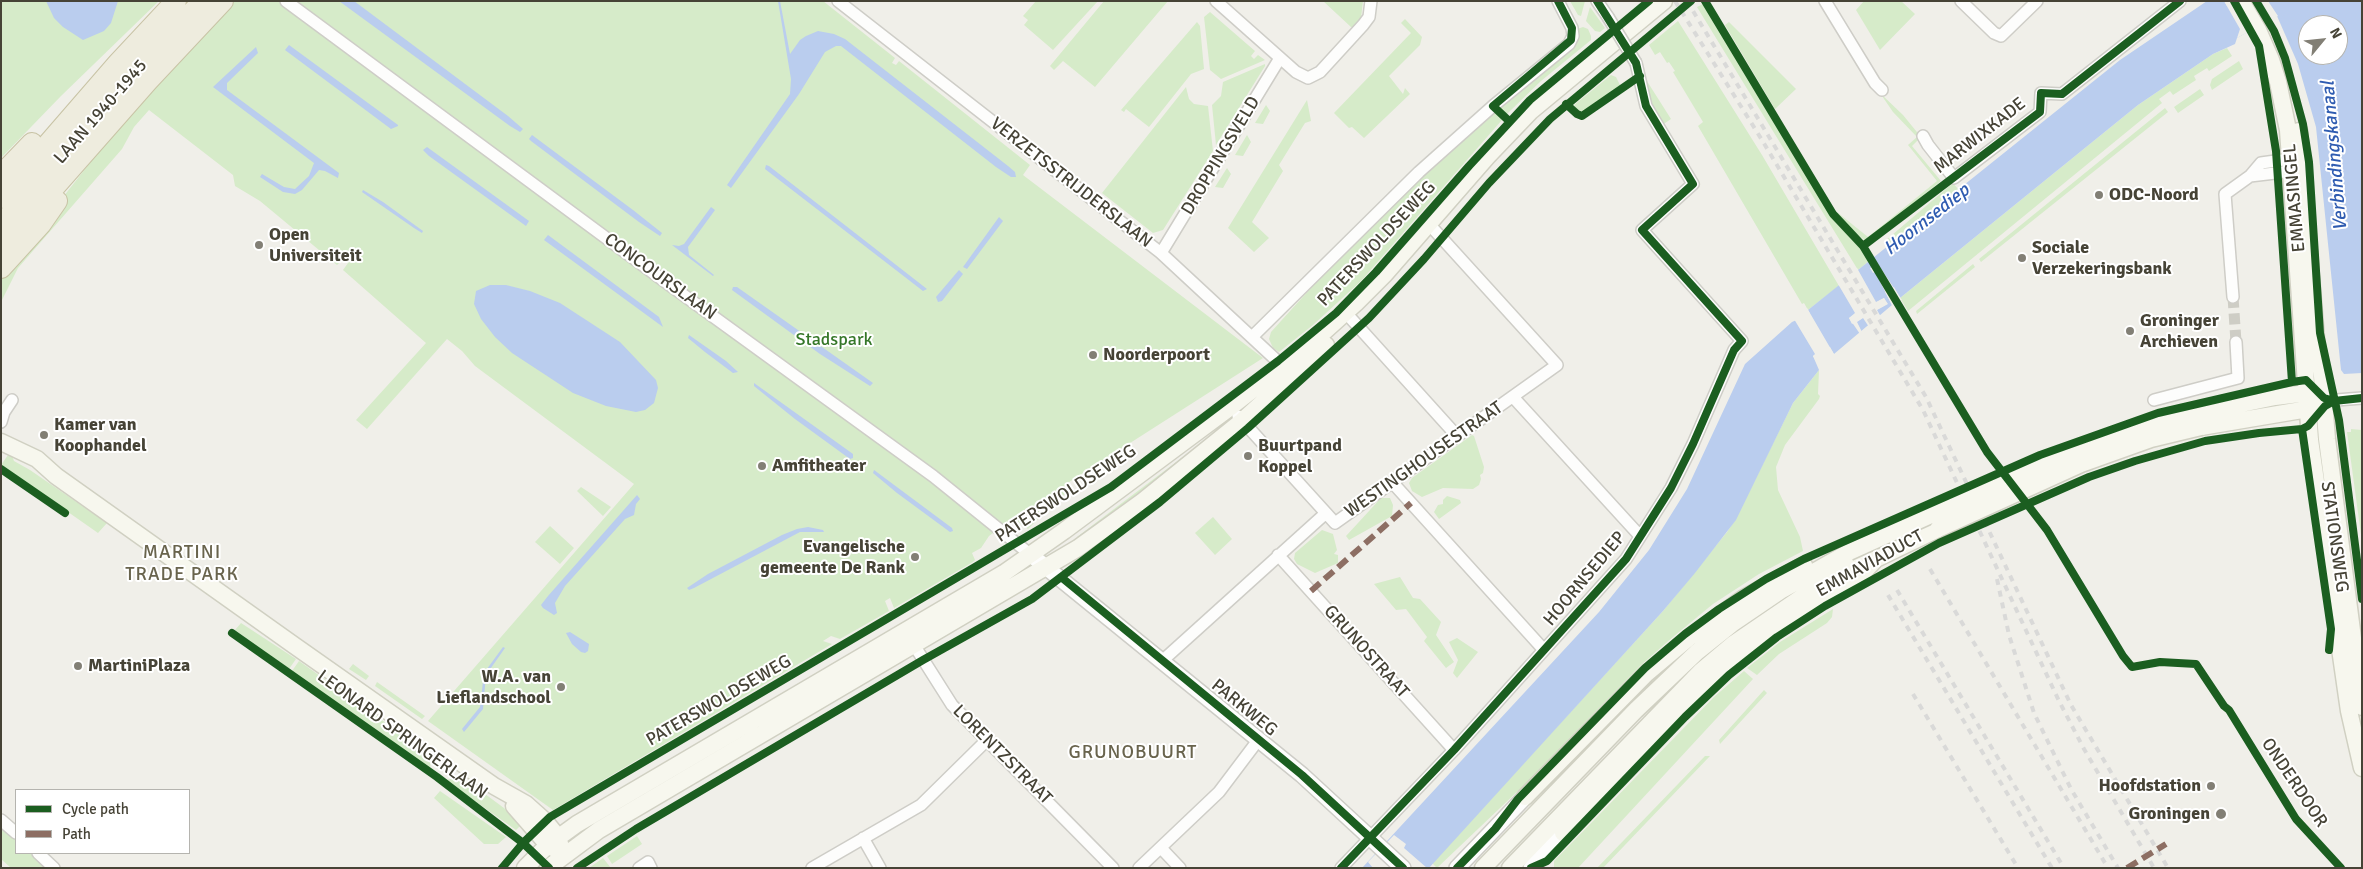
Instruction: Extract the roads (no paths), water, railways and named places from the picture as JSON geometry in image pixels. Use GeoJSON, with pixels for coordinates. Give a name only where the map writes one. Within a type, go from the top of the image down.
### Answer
{"type":"FeatureCollection","features":[{"type":"Feature","properties":{"kind":"highway","name":"LAAN 1940-1945"},"geometry":{"type":"LineString","coordinates":[[1,198],[118,63],[176,1]]}},
{"type":"Feature","properties":{"kind":"highway","name":"LAAN 1940-1945"},"geometry":{"type":"LineString","coordinates":[[1,225],[149,57],[203,1]]}},
{"type":"Feature","properties":{"kind":"highway"},"geometry":{"type":"LineString","coordinates":[[1,248],[222,1]]}},
{"type":"Feature","properties":{"kind":"highway"},"geometry":{"type":"LineString","coordinates":[[1,175],[51,124],[118,63]]}},
{"type":"Feature","properties":{"kind":"highway"},"geometry":{"type":"LineString","coordinates":[[1,268],[41,224],[94,142]]}},
{"type":"Feature","properties":{"kind":"main road","name":"PATERSWOLDSEWEG"},"geometry":{"type":"LineString","coordinates":[[1431,227],[1531,111],[1664,1]]}},
{"type":"Feature","properties":{"kind":"main road","name":"PATERSWOLDSEWEG"},"geometry":{"type":"LineString","coordinates":[[548,868],[564,854],[599,830],[1078,548],[1143,501],[1242,420],[1288,371],[1348,316],[1536,116],[1676,1]]}},
{"type":"Feature","properties":{"kind":"main road"},"geometry":{"type":"LineString","coordinates":[[2241,1],[2262,28]]}},
{"type":"Feature","properties":{"kind":"main road"},"geometry":{"type":"LineString","coordinates":[[2251,1],[2262,28]]}},
{"type":"Feature","properties":{"kind":"main road","name":"EMMASINGEL"},"geometry":{"type":"LineString","coordinates":[[2262,28],[2287,82],[2298,126],[2295,164],[2307,401]]}},
{"type":"Feature","properties":{"kind":"main road","name":"EMMASINGEL"},"geometry":{"type":"LineString","coordinates":[[2295,164],[2324,401]]}},
{"type":"Feature","properties":{"kind":"main road","name":"PATERSWOLDSEWEG"},"geometry":{"type":"LineString","coordinates":[[524,868],[553,841],[1004,574],[1232,406],[1288,371]]}},
{"type":"Feature","properties":{"kind":"main road","name":"EMMAVIADUCT"},"geometry":{"type":"LineString","coordinates":[[1483,868],[1587,760],[1697,652],[1732,624],[1782,590],[1812,582],[1878,558],[2081,464],[2200,420],[2275,397],[2324,401]]}},
{"type":"Feature","properties":{"kind":"main road","name":"STATIONSWEG"},"geometry":{"type":"LineString","coordinates":[[2307,401],[2310,440],[2349,711],[2362,768]]}},
{"type":"Feature","properties":{"kind":"main road","name":"STATIONSWEG"},"geometry":{"type":"LineString","coordinates":[[2324,401],[2327,438],[2362,707]]}},
{"type":"Feature","properties":{"kind":"main road","name":"EMMAVIADUCT"},"geometry":{"type":"LineString","coordinates":[[1510,868],[1600,774],[1717,657],[1849,552],[2044,464],[2107,439],[2200,420]]}},
{"type":"Feature","properties":{"kind":"main road","name":"LEONARD SPRINGERLAAN"},"geometry":{"type":"LineString","coordinates":[[1,442],[37,459],[56,476],[494,786],[526,804],[546,821],[553,841],[564,854]]}},
{"type":"Feature","properties":{"kind":"main road","name":"LEONARD SPRINGERLAAN"},"geometry":{"type":"LineString","coordinates":[[1,452],[56,476]]}},
{"type":"Feature","properties":{"kind":"main road"},"geometry":{"type":"LineString","coordinates":[[1525,797],[1646,674],[1690,637],[1744,598],[1812,582]]}},
{"type":"Feature","properties":{"kind":"main road"},"geometry":{"type":"LineString","coordinates":[[1563,833],[1704,687],[1742,654],[1812,582]]}},
{"type":"Feature","properties":{"kind":"street","name":"CONCOURSLAAN"},"geometry":{"type":"LineString","coordinates":[[286,1],[667,283],[933,476],[1031,555]]}},
{"type":"Feature","properties":{"kind":"street","name":"VERZETSSTRIJDERSLAAN"},"geometry":{"type":"LineString","coordinates":[[838,1],[1160,253],[1253,336],[1288,371]]}},
{"type":"Feature","properties":{"kind":"street"},"geometry":{"type":"LineString","coordinates":[[1216,1],[1296,72],[1308,78],[1320,72],[1364,25],[1369,17],[1372,1]]}},
{"type":"Feature","properties":{"kind":"street","name":"PATERSWOLDSEWEG"},"geometry":{"type":"LineString","coordinates":[[1253,336],[1419,172],[1493,106],[1566,46],[1573,36],[1571,24],[1558,1]]}},
{"type":"Feature","properties":{"kind":"street","name":"HOORNSEDIEP"},"geometry":{"type":"LineString","coordinates":[[1342,868],[1370,836],[1454,750],[1626,559],[1671,488],[1693,444],[1734,350],[1742,341],[1642,230],[1693,184],[1646,106],[1636,63],[1598,1]]}},
{"type":"Feature","properties":{"kind":"street"},"geometry":{"type":"LineString","coordinates":[[1825,1],[1875,83],[1882,90]]}},
{"type":"Feature","properties":{"kind":"street"},"geometry":{"type":"LineString","coordinates":[[1961,1],[1994,33],[2001,36],[2037,1]]}},
{"type":"Feature","properties":{"kind":"street","name":"MARWIXKADE"},"geometry":{"type":"LineString","coordinates":[[1923,136],[1954,178],[2040,112],[2041,93],[2062,94],[2180,1]]}},
{"type":"Feature","properties":{"kind":"street","name":"DROPPINGSVELD"},"geometry":{"type":"LineString","coordinates":[[1160,253],[1280,58]]}},
{"type":"Feature","properties":{"kind":"street"},"geometry":{"type":"LineString","coordinates":[[2233,297],[2225,194],[2245,179],[2257,166],[2266,162],[2295,164]]}},
{"type":"Feature","properties":{"kind":"street","name":"WESTINGHOUSESTRAAT"},"geometry":{"type":"LineString","coordinates":[[1162,661],[1326,513],[1335,523],[1557,365],[1431,227]]}},
{"type":"Feature","properties":{"kind":"street"},"geometry":{"type":"LineString","coordinates":[[1348,316],[1457,436]]}},
{"type":"Feature","properties":{"kind":"street"},"geometry":{"type":"LineString","coordinates":[[2154,400],[2238,378],[2236,342]]}},
{"type":"Feature","properties":{"kind":"street"},"geometry":{"type":"LineString","coordinates":[[1513,397],[1640,536]]}},
{"type":"Feature","properties":{"kind":"street"},"geometry":{"type":"LineString","coordinates":[[2324,401],[2362,398]]}},
{"type":"Feature","properties":{"kind":"street"},"geometry":{"type":"LineString","coordinates":[[1,422],[4,412],[12,400]]}},
{"type":"Feature","properties":{"kind":"street"},"geometry":{"type":"LineString","coordinates":[[1232,406],[1242,420],[1326,513]]}},
{"type":"Feature","properties":{"kind":"street"},"geometry":{"type":"LineString","coordinates":[[1392,482],[1544,650]]}},
{"type":"Feature","properties":{"kind":"street","name":"PARKWEG"},"geometry":{"type":"LineString","coordinates":[[1031,555],[1259,739],[1370,836],[1403,868]]}},
{"type":"Feature","properties":{"kind":"street","name":"GRUNOSTRAAT"},"geometry":{"type":"LineString","coordinates":[[1278,555],[1454,750]]}},
{"type":"Feature","properties":{"kind":"street","name":"LORENTZSTRAAT"},"geometry":{"type":"LineString","coordinates":[[914,645],[952,705],[1113,868]]}},
{"type":"Feature","properties":{"kind":"street"},"geometry":{"type":"LineString","coordinates":[[1140,868],[1219,792],[1259,739]]}},
{"type":"Feature","properties":{"kind":"street"},"geometry":{"type":"LineString","coordinates":[[812,868],[921,805],[987,740]]}},
{"type":"Feature","properties":{"kind":"street"},"geometry":{"type":"LineString","coordinates":[[1457,868],[1525,797]]}},
{"type":"Feature","properties":{"kind":"street"},"geometry":{"type":"LineString","coordinates":[[1,820],[15,833]]}},
{"type":"Feature","properties":{"kind":"street"},"geometry":{"type":"LineString","coordinates":[[1533,867],[1563,833]]}},
{"type":"Feature","properties":{"kind":"street"},"geometry":{"type":"LineString","coordinates":[[863,838],[880,868]]}},
{"type":"Feature","properties":{"kind":"street"},"geometry":{"type":"LineString","coordinates":[[1161,848],[1180,868]]}},
{"type":"Feature","properties":{"kind":"street"},"geometry":{"type":"LineString","coordinates":[[39,854],[54,868]]}},
{"type":"Feature","properties":{"kind":"street"},"geometry":{"type":"LineString","coordinates":[[639,868],[648,862],[651,868]]}},
{"type":"Feature","properties":{"kind":"water"},"geometry":{"type":"Polygon","coordinates":[[[46,1],[118,1],[111,23],[104,31],[83,40],[63,27],[54,18],[46,1]]]}},
{"type":"Feature","properties":{"kind":"water"},"geometry":{"type":"Polygon","coordinates":[[[339,1],[354,1],[523,129],[520,132],[510,126],[339,1]]]}},
{"type":"Feature","properties":{"kind":"water"},"geometry":{"type":"Polygon","coordinates":[[[778,1],[780,1],[790,54],[800,40],[818,31],[834,34],[845,39],[1008,166],[1015,172],[1016,177],[1011,177],[996,167],[841,46],[836,46],[825,52],[799,94],[731,188],[727,185],[790,94],[791,79],[778,1]]]}},
{"type":"Feature","properties":{"kind":"water"},"geometry":{"type":"Polygon","coordinates":[[[2207,1],[2224,1],[2227,6],[2235,1],[2362,1],[2362,373],[2344,374],[2341,370],[2316,127],[2298,65],[2348,65],[2348,15],[2298,15],[2298,64],[2277,16],[2237,38],[2235,44],[2213,54],[2138,105],[1900,298],[1894,287],[1885,292],[1892,305],[1834,354],[1830,347],[1813,356],[1819,370],[1793,403],[1736,520],[1663,611],[1429,868],[1362,868],[1599,612],[1649,550],[1687,489],[1745,364],[1792,322],[1810,314],[1808,310],[2120,60],[2207,1]],[[1884,298],[1849,318],[1852,324],[1887,304],[1884,298]]]}},
{"type":"Feature","properties":{"kind":"water"},"geometry":{"type":"Polygon","coordinates":[[[289,45],[398,126],[391,129],[285,50],[289,45]]]}},
{"type":"Feature","properties":{"kind":"water"},"geometry":{"type":"Polygon","coordinates":[[[256,47],[258,53],[227,83],[227,90],[339,173],[338,178],[319,170],[302,190],[295,194],[283,192],[260,177],[262,174],[284,187],[295,189],[309,176],[314,163],[213,87],[256,47]]]}},
{"type":"Feature","properties":{"kind":"water"},"geometry":{"type":"Polygon","coordinates":[[[532,135],[633,210],[662,233],[660,236],[531,141],[529,139],[532,135]]]}},
{"type":"Feature","properties":{"kind":"water"},"geometry":{"type":"Polygon","coordinates":[[[427,147],[529,221],[526,226],[429,156],[423,150],[427,147]]]}},
{"type":"Feature","properties":{"kind":"water"},"geometry":{"type":"Polygon","coordinates":[[[766,165],[927,289],[923,291],[765,169],[766,165]]]}},
{"type":"Feature","properties":{"kind":"water"},"geometry":{"type":"Polygon","coordinates":[[[363,190],[423,231],[422,233],[362,192],[363,190]]]}},
{"type":"Feature","properties":{"kind":"water"},"geometry":{"type":"Polygon","coordinates":[[[711,207],[715,210],[688,247],[689,255],[713,276],[672,245],[679,246],[684,244],[711,207]]]}},
{"type":"Feature","properties":{"kind":"water"},"geometry":{"type":"Polygon","coordinates":[[[999,217],[1003,221],[967,269],[963,267],[999,217]]]}},
{"type":"Feature","properties":{"kind":"water"},"geometry":{"type":"Polygon","coordinates":[[[548,235],[659,317],[663,327],[544,240],[548,235]]]}},
{"type":"Feature","properties":{"kind":"water"},"geometry":{"type":"Polygon","coordinates":[[[959,270],[963,274],[942,301],[938,302],[936,297],[959,270]]]}},
{"type":"Feature","properties":{"kind":"water"},"geometry":{"type":"Polygon","coordinates":[[[490,285],[506,285],[530,291],[560,303],[620,342],[656,380],[658,388],[654,403],[645,410],[636,412],[606,406],[573,393],[512,353],[495,337],[481,319],[474,304],[476,291],[490,285]]]}},
{"type":"Feature","properties":{"kind":"water"},"geometry":{"type":"Polygon","coordinates":[[[733,287],[737,287],[873,383],[870,386],[820,354],[732,290],[733,287]]]}},
{"type":"Feature","properties":{"kind":"water"},"geometry":{"type":"Polygon","coordinates":[[[689,335],[726,361],[738,372],[733,373],[705,352],[688,338],[689,335]]]}},
{"type":"Feature","properties":{"kind":"water"},"geometry":{"type":"Polygon","coordinates":[[[754,383],[853,454],[853,458],[850,459],[795,419],[754,386],[754,383]]]}},
{"type":"Feature","properties":{"kind":"water"},"geometry":{"type":"Polygon","coordinates":[[[874,470],[952,528],[953,531],[950,532],[897,493],[873,473],[874,470]]]}},
{"type":"Feature","properties":{"kind":"water"},"geometry":{"type":"Polygon","coordinates":[[[637,495],[640,499],[636,504],[634,515],[625,519],[565,586],[555,603],[557,613],[554,615],[543,608],[541,605],[548,596],[637,495]]]}},
{"type":"Feature","properties":{"kind":"water"},"geometry":{"type":"Polygon","coordinates":[[[808,527],[823,530],[824,532],[800,532],[694,588],[689,590],[687,588],[708,574],[782,535],[808,527]]]}},
{"type":"Feature","properties":{"kind":"water"},"geometry":{"type":"Polygon","coordinates":[[[570,632],[589,644],[588,651],[585,653],[581,652],[572,644],[566,633],[570,632]]]}},
{"type":"Feature","properties":{"kind":"water"},"geometry":{"type":"Polygon","coordinates":[[[503,647],[505,648],[486,675],[483,709],[464,732],[462,729],[480,707],[484,673],[503,647]]]}},
{"type":"Feature","properties":{"kind":"tunnel"},"geometry":{"type":"LineString","coordinates":[[2233,297],[2236,342]]}},
{"type":"Feature","properties":{"kind":"railway"},"geometry":{"type":"LineString","coordinates":[[1675,1],[1762,140],[1923,410],[2059,701],[2084,749],[2154,868]]}},
{"type":"Feature","properties":{"kind":"railway"},"geometry":{"type":"LineString","coordinates":[[1687,1],[1926,397],[2071,705],[2168,868]]}},
{"type":"Feature","properties":{"kind":"railway"},"geometry":{"type":"LineString","coordinates":[[1930,569],[2108,868]]}},
{"type":"Feature","properties":{"kind":"railway"},"geometry":{"type":"LineString","coordinates":[[1997,579],[2009,635],[2034,713],[2071,789],[2118,868]]}},
{"type":"Feature","properties":{"kind":"railway"},"geometry":{"type":"LineString","coordinates":[[1897,590],[2064,868]]}},
{"type":"Feature","properties":{"kind":"railway"},"geometry":{"type":"LineString","coordinates":[[1888,595],[2052,868]]}},
{"type":"Feature","properties":{"kind":"railway"},"geometry":{"type":"LineString","coordinates":[[1913,694],[2018,868]]}},
{"type":"Feature","properties":{"kind":"place","name":"ODC-Noord"},"geometry":{"type":"Point","coordinates":[2099,195]}},
{"type":"Feature","properties":{"kind":"place","name":"Open Universiteit"},"geometry":{"type":"Point","coordinates":[259,245]}},
{"type":"Feature","properties":{"kind":"place","name":"Sociale Verzekeringsbank"},"geometry":{"type":"Point","coordinates":[2022,258]}},
{"type":"Feature","properties":{"kind":"place","name":"Groninger Archieven"},"geometry":{"type":"Point","coordinates":[2130,331]}},
{"type":"Feature","properties":{"kind":"place","name":"Noorderpoort"},"geometry":{"type":"Point","coordinates":[1093,355]}},
{"type":"Feature","properties":{"kind":"place","name":"Kamer van Koophandel"},"geometry":{"type":"Point","coordinates":[44,435]}},
{"type":"Feature","properties":{"kind":"place","name":"Buurtpand Koppel"},"geometry":{"type":"Point","coordinates":[1248,456]}},
{"type":"Feature","properties":{"kind":"place","name":"Amfitheater"},"geometry":{"type":"Point","coordinates":[762,466]}},
{"type":"Feature","properties":{"kind":"place","name":"Evangelische gemeente De Rank"},"geometry":{"type":"Point","coordinates":[915,557]}},
{"type":"Feature","properties":{"kind":"place","name":"MartiniPlaza"},"geometry":{"type":"Point","coordinates":[78,666]}},
{"type":"Feature","properties":{"kind":"place","name":"W.A. van Lieflandschool"},"geometry":{"type":"Point","coordinates":[561,687]}},
{"type":"Feature","properties":{"kind":"place","name":"Hoofdstation"},"geometry":{"type":"Point","coordinates":[2211,786]}},
{"type":"Feature","properties":{"kind":"place","name":"Groningen"},"geometry":{"type":"Point","coordinates":[2221,814]}},
{"type":"Feature","properties":{"kind":"district","name":"MARTINI TRADE PARK"},"geometry":{"type":"Point","coordinates":[182,564]}},
{"type":"Feature","properties":{"kind":"district","name":"GRUNOBUURT"},"geometry":{"type":"Point","coordinates":[1133,753]}},
{"type":"Feature","properties":{"kind":"water label","name":"Verbindingskanaal"},"geometry":{"type":"Point","coordinates":[2335,156]}},
{"type":"Feature","properties":{"kind":"water label","name":"Hoornsediep"},"geometry":{"type":"Point","coordinates":[1927,220]}},
{"type":"Feature","properties":{"kind":"park label","name":"Stadspark"},"geometry":{"type":"Point","coordinates":[834,340]}}]}
